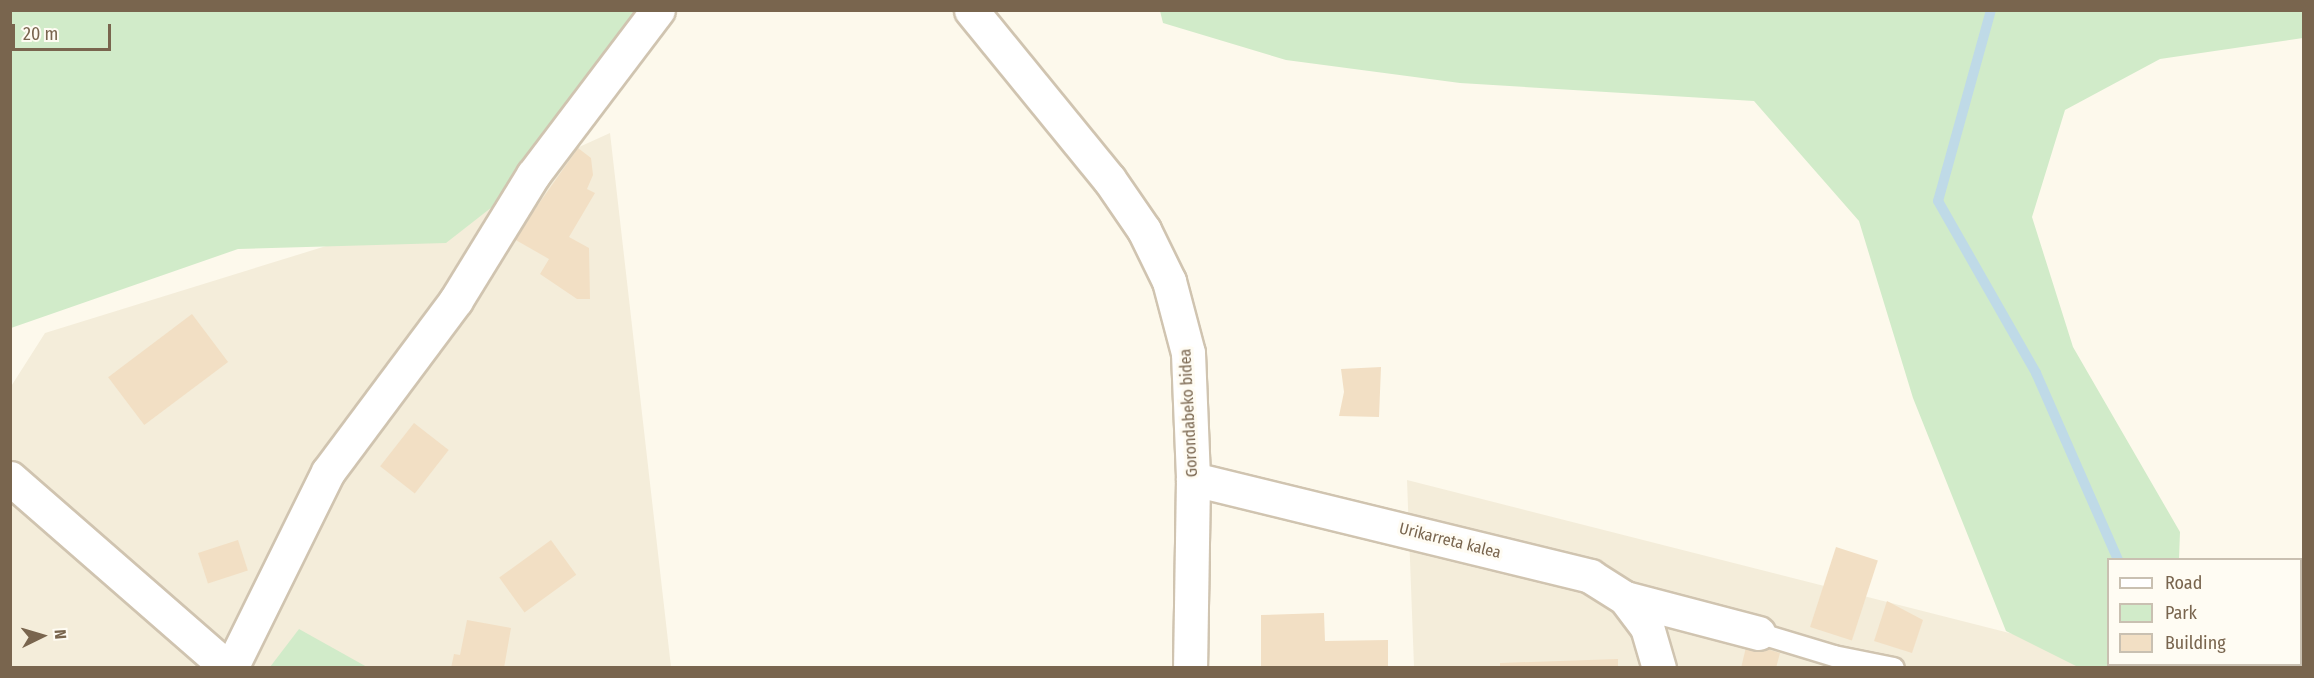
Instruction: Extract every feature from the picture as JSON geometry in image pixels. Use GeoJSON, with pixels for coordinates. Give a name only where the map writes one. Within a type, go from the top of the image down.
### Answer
{"type":"FeatureCollection","features":[{"type":"Feature","properties":{"kind":"street"},"geometry":{"type":"LineString","coordinates":[[10,478],[230,668],[328,472],[456,300],[533,175],[658,10]]}},
{"type":"Feature","properties":{"kind":"street","name":"Gorondabeko bidea"},"geometry":{"type":"LineString","coordinates":[[971,10],[1109,179],[1144,230],[1169,281],[1188,353],[1192,479],[1190,668]]}},
{"type":"Feature","properties":{"kind":"street","name":"Urikarreta kalea"},"geometry":{"type":"LineString","coordinates":[[1192,479],[1590,576],[1625,598],[1647,627],[1659,668]]}},
{"type":"Feature","properties":{"kind":"street"},"geometry":{"type":"LineString","coordinates":[[1625,598],[1758,633]]}},
{"type":"Feature","properties":{"kind":"lane"},"geometry":{"type":"LineString","coordinates":[[1758,633],[1834,656],[1894,668]]}},
{"type":"Feature","properties":{"kind":"shaded area"},"geometry":{"type":"Polygon","coordinates":[[[610,133],[671,667],[11,667],[10,388],[45,333],[436,212],[610,133]]]}},
{"type":"Feature","properties":{"kind":"shaded area"},"geometry":{"type":"Polygon","coordinates":[[[1407,480],[2107,658],[2107,666],[2148,667],[1414,667],[1407,480]]]}},
{"type":"Feature","properties":{"kind":"green space"},"geometry":{"type":"Polygon","coordinates":[[[10,11],[665,11],[533,175],[446,243],[238,249],[11,328],[10,11]]]}},
{"type":"Feature","properties":{"kind":"green space"},"geometry":{"type":"Polygon","coordinates":[[[1160,11],[2303,11],[2303,38],[2160,59],[2065,110],[2032,217],[2073,347],[2180,532],[2179,558],[2107,558],[2107,666],[2178,667],[2078,667],[2006,631],[1913,398],[1859,221],[1754,101],[1460,83],[1286,60],[1163,23],[1160,11]]]}},
{"type":"Feature","properties":{"kind":"green space"},"geometry":{"type":"Polygon","coordinates":[[[299,629],[367,667],[270,667],[299,629]]]}},
{"type":"Feature","properties":{"kind":"building"},"geometry":{"type":"Polygon","coordinates":[[[578,148],[591,158],[593,175],[587,189],[595,193],[569,237],[589,248],[590,299],[577,299],[540,274],[549,259],[514,239],[578,148]]]}},
{"type":"Feature","properties":{"kind":"building"},"geometry":{"type":"Polygon","coordinates":[[[192,314],[228,362],[144,425],[108,377],[192,314]]]}},
{"type":"Feature","properties":{"kind":"building"},"geometry":{"type":"Polygon","coordinates":[[[1381,367],[1379,417],[1339,416],[1344,392],[1341,369],[1381,367]]]}},
{"type":"Feature","properties":{"kind":"building"},"geometry":{"type":"Polygon","coordinates":[[[414,423],[449,450],[415,493],[380,466],[414,423]]]}},
{"type":"Feature","properties":{"kind":"building"},"geometry":{"type":"Polygon","coordinates":[[[238,540],[248,570],[208,583],[198,553],[238,540]]]}},
{"type":"Feature","properties":{"kind":"building"},"geometry":{"type":"Polygon","coordinates":[[[551,540],[576,575],[524,612],[499,578],[551,540]]]}},
{"type":"Feature","properties":{"kind":"building"},"geometry":{"type":"Polygon","coordinates":[[[1836,547],[1878,561],[1852,640],[1810,627],[1836,547]]]}},
{"type":"Feature","properties":{"kind":"building"},"geometry":{"type":"Polygon","coordinates":[[[1887,601],[1923,620],[1912,653],[1874,641],[1887,601]]]}},
{"type":"Feature","properties":{"kind":"building"},"geometry":{"type":"Polygon","coordinates":[[[1324,613],[1325,641],[1388,640],[1388,668],[1261,668],[1261,615],[1324,613]]]}},
{"type":"Feature","properties":{"kind":"building"},"geometry":{"type":"Polygon","coordinates":[[[467,620],[511,628],[504,668],[451,668],[454,654],[460,655],[467,620]]]}},
{"type":"Feature","properties":{"kind":"building"},"geometry":{"type":"Polygon","coordinates":[[[1747,643],[1780,653],[1776,668],[1741,668],[1747,643]]]}},
{"type":"Feature","properties":{"kind":"building"},"geometry":{"type":"Polygon","coordinates":[[[1618,659],[1618,668],[1500,668],[1500,663],[1618,659]]]}},
{"type":"Feature","properties":{"kind":"waterway"},"geometry":{"type":"LineString","coordinates":[[1991,10],[1938,201],[2036,373],[2117,558]]}}]}
